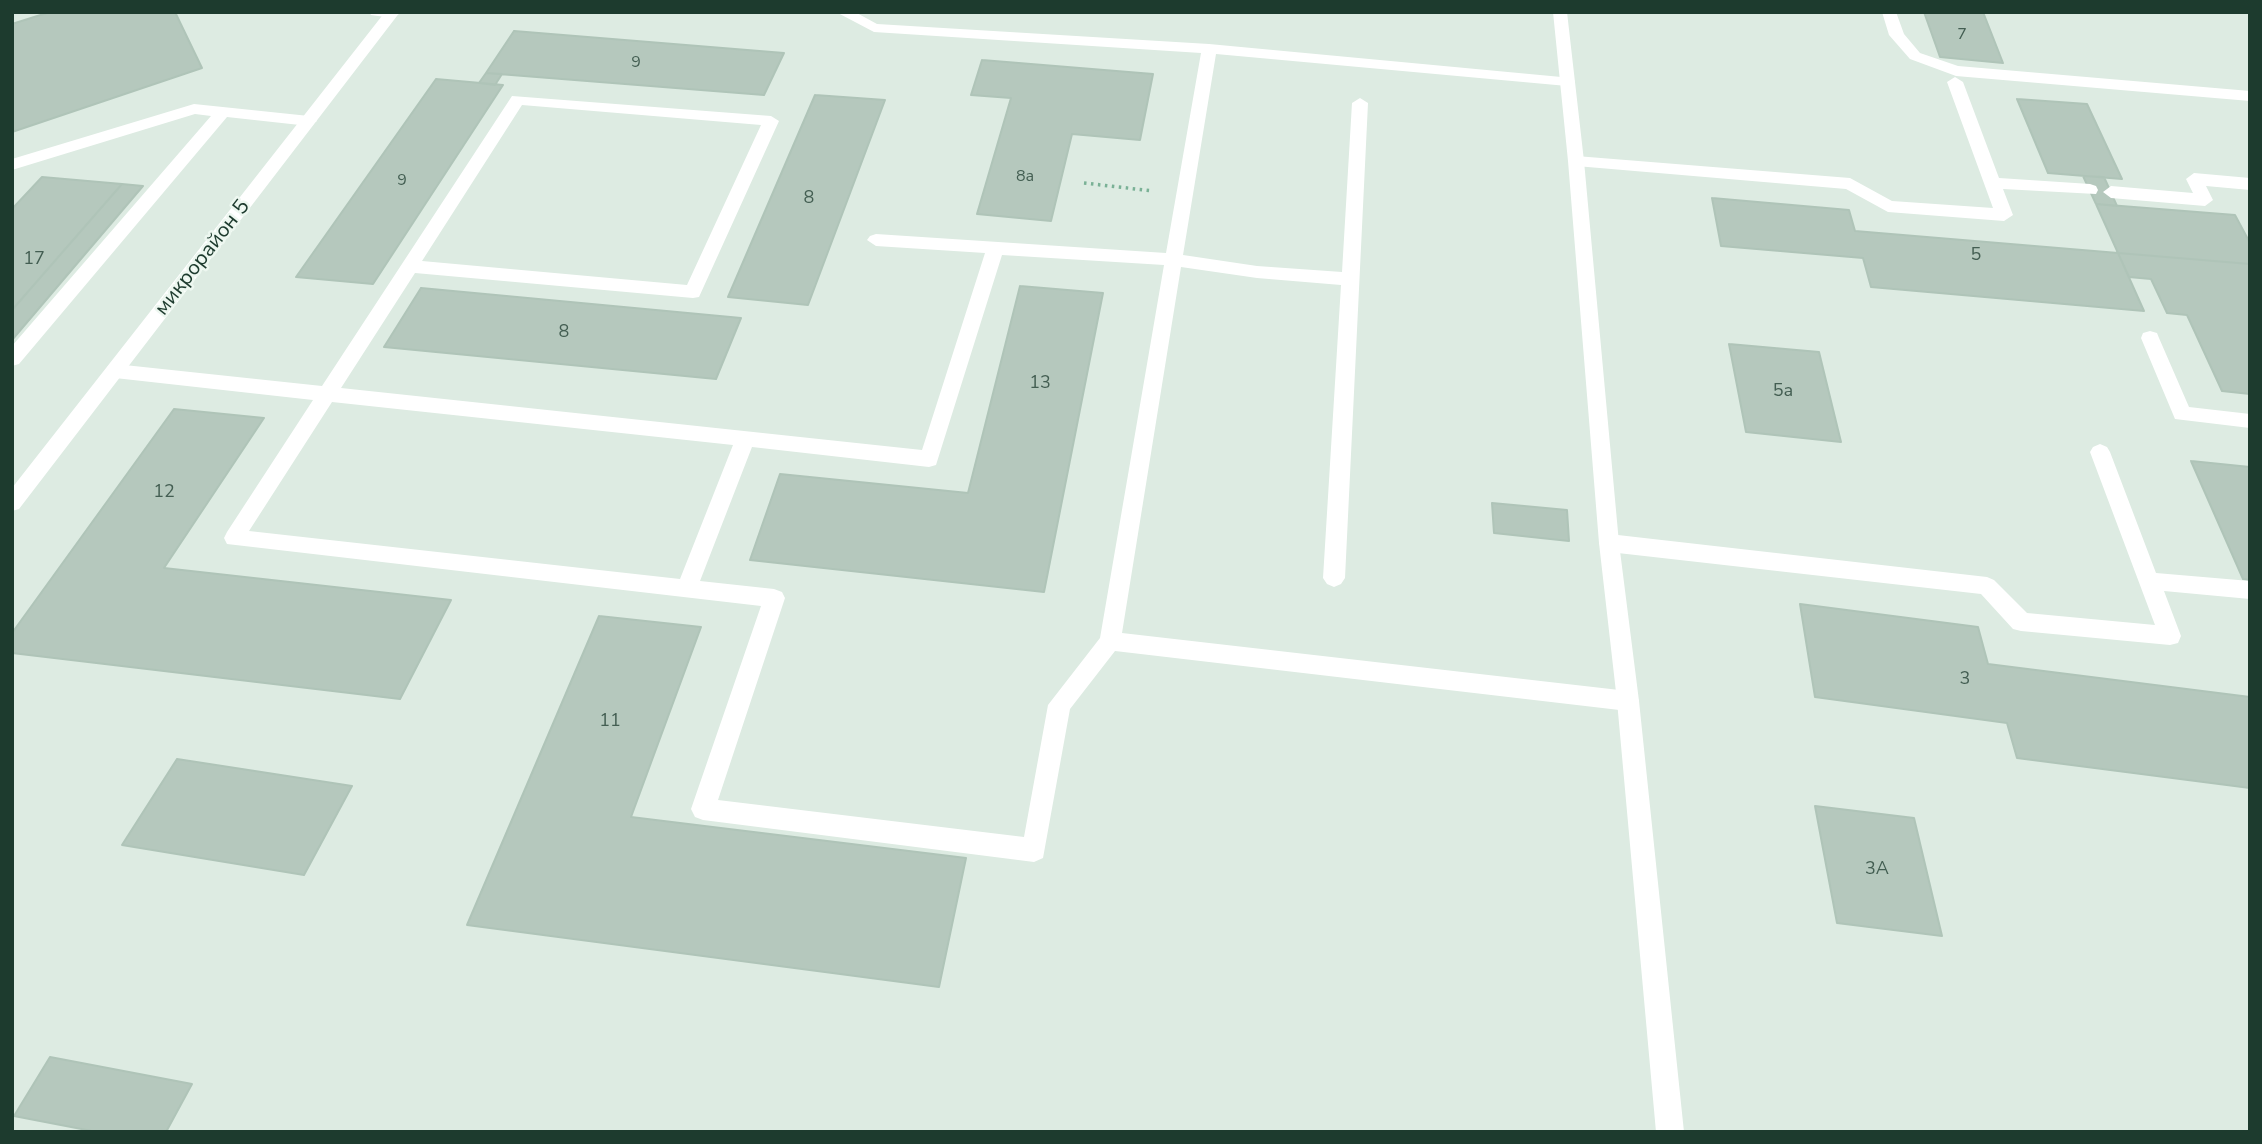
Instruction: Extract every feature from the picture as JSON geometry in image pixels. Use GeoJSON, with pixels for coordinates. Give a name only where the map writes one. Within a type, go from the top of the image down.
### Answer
{"type":"FeatureCollection","features":[{"type":"Feature","properties":{"kind":"street"},"geometry":{"type":"LineString","coordinates":[[843,12],[874,28],[1209,49],[1567,81]]}},
{"type":"Feature","properties":{"kind":"street"},"geometry":{"type":"LineString","coordinates":[[913,30],[920,12]]}},
{"type":"Feature","properties":{"kind":"street"},"geometry":{"type":"LineString","coordinates":[[1560,12],[1576,161],[1609,544],[1628,701],[1670,1132]]}},
{"type":"Feature","properties":{"kind":"street"},"geometry":{"type":"LineString","coordinates":[[1889,12],[1898,35],[1915,56],[1956,71],[2250,96]]}},
{"type":"Feature","properties":{"kind":"street","name":"микрорайон 5"},"geometry":{"type":"LineString","coordinates":[[12,503],[309,121],[387,13]]}},
{"type":"Feature","properties":{"kind":"street"},"geometry":{"type":"LineString","coordinates":[[410,266],[693,292],[771,121],[518,100],[326,394],[234,538],[774,598],[703,809],[1034,850],[1059,705],[1110,641],[1209,49]]}},
{"type":"Feature","properties":{"kind":"street"},"geometry":{"type":"LineString","coordinates":[[1576,161],[1850,184],[1888,206],[2004,215],[1955,82]]}},
{"type":"Feature","properties":{"kind":"street"},"geometry":{"type":"LineString","coordinates":[[1334,578],[1360,103]]}},
{"type":"Feature","properties":{"kind":"street"},"geometry":{"type":"LineString","coordinates":[[12,165],[194,109],[309,121]]}},
{"type":"Feature","properties":{"kind":"street"},"geometry":{"type":"LineString","coordinates":[[12,359],[223,112]]}},
{"type":"Feature","properties":{"kind":"street"},"geometry":{"type":"LineString","coordinates":[[2111,192],[2205,200],[2194,180],[2250,184]]}},
{"type":"Feature","properties":{"kind":"street"},"geometry":{"type":"LineString","coordinates":[[1992,183],[2090,190]]}},
{"type":"Feature","properties":{"kind":"street"},"geometry":{"type":"LineString","coordinates":[[876,240],[1174,260],[1257,272],[1350,279]]}},
{"type":"Feature","properties":{"kind":"street"},"geometry":{"type":"LineString","coordinates":[[115,371],[929,459],[995,250]]}},
{"type":"Feature","properties":{"kind":"street"},"geometry":{"type":"LineString","coordinates":[[2150,338],[2182,414],[2250,421]]}},
{"type":"Feature","properties":{"kind":"street"},"geometry":{"type":"LineString","coordinates":[[687,588],[745,439]]}},
{"type":"Feature","properties":{"kind":"street"},"geometry":{"type":"LineString","coordinates":[[1609,544],[1987,586],[2021,622],[2170,636],[2100,452]]}},
{"type":"Feature","properties":{"kind":"street"},"geometry":{"type":"LineString","coordinates":[[2149,581],[2250,590]]}},
{"type":"Feature","properties":{"kind":"street"},"geometry":{"type":"LineString","coordinates":[[1110,641],[1628,701]]}},
{"type":"Feature","properties":{"kind":"path"},"geometry":{"type":"LineString","coordinates":[[1084,183],[1185,194]]}},
{"type":"Feature","properties":{"kind":"building"},"geometry":{"type":"Polygon","coordinates":[[[50,12],[175,12],[202,68],[12,132],[12,24],[50,12]]]}},
{"type":"Feature","properties":{"kind":"building"},"geometry":{"type":"Polygon","coordinates":[[[1924,12],[1983,12],[2003,63],[1940,57],[1924,12]]]}},
{"type":"Feature","properties":{"kind":"building"},"geometry":{"type":"Polygon","coordinates":[[[514,31],[784,53],[764,95],[486,73],[514,31]]]}},
{"type":"Feature","properties":{"kind":"building"},"geometry":{"type":"Polygon","coordinates":[[[982,60],[1153,74],[1140,140],[1072,134],[1051,221],[977,214],[1011,98],[971,95],[982,60]]]}},
{"type":"Feature","properties":{"kind":"building"},"geometry":{"type":"Polygon","coordinates":[[[486,73],[502,74],[495,85],[479,83],[486,73]]]}},
{"type":"Feature","properties":{"kind":"building"},"geometry":{"type":"Polygon","coordinates":[[[436,79],[503,85],[373,284],[296,277],[436,79]]]}},
{"type":"Feature","properties":{"kind":"building"},"geometry":{"type":"Polygon","coordinates":[[[815,95],[885,100],[808,305],[728,297],[815,95]]]}},
{"type":"Feature","properties":{"kind":"building"},"geometry":{"type":"Polygon","coordinates":[[[2017,99],[2087,104],[2122,179],[2048,173],[2017,99]]]}},
{"type":"Feature","properties":{"kind":"building"},"geometry":{"type":"Polygon","coordinates":[[[2083,176],[2104,177],[2117,206],[2096,204],[2083,176]]]}},
{"type":"Feature","properties":{"kind":"building"},"geometry":{"type":"Polygon","coordinates":[[[42,177],[122,184],[12,310],[12,209],[42,177]]]}},
{"type":"Feature","properties":{"kind":"building"},"geometry":{"type":"Polygon","coordinates":[[[122,184],[143,186],[12,340],[12,310],[122,184]]]}},
{"type":"Feature","properties":{"kind":"building"},"geometry":{"type":"Polygon","coordinates":[[[1712,198],[1849,210],[1855,231],[2118,253],[2144,311],[1871,287],[1863,258],[1721,246],[1712,198]]]}},
{"type":"Feature","properties":{"kind":"building"},"geometry":{"type":"Polygon","coordinates":[[[2096,204],[2235,215],[2250,243],[2250,264],[2118,253],[2096,204]]]}},
{"type":"Feature","properties":{"kind":"building"},"geometry":{"type":"Polygon","coordinates":[[[2118,253],[2250,264],[2250,394],[2222,391],[2187,315],[2167,313],[2151,279],[2129,277],[2118,253]]]}},
{"type":"Feature","properties":{"kind":"building"},"geometry":{"type":"Polygon","coordinates":[[[1020,286],[1103,293],[1044,592],[750,560],[780,474],[968,493],[1020,286]]]}},
{"type":"Feature","properties":{"kind":"building"},"geometry":{"type":"Polygon","coordinates":[[[421,288],[741,318],[716,379],[384,347],[421,288]]]}},
{"type":"Feature","properties":{"kind":"building"},"geometry":{"type":"Polygon","coordinates":[[[1729,344],[1819,352],[1841,442],[1746,432],[1729,344]]]}},
{"type":"Feature","properties":{"kind":"building"},"geometry":{"type":"Polygon","coordinates":[[[174,409],[264,418],[164,568],[451,600],[400,699],[12,653],[12,633],[174,409]]]}},
{"type":"Feature","properties":{"kind":"building"},"geometry":{"type":"Polygon","coordinates":[[[2191,461],[2250,467],[2250,580],[2243,579],[2191,461]]]}},
{"type":"Feature","properties":{"kind":"building"},"geometry":{"type":"Polygon","coordinates":[[[1492,503],[1567,510],[1569,541],[1494,533],[1492,503]]]}},
{"type":"Feature","properties":{"kind":"building"},"geometry":{"type":"Polygon","coordinates":[[[1800,604],[1978,627],[1988,664],[2250,697],[2250,788],[2017,758],[2007,723],[1815,697],[1800,604]]]}},
{"type":"Feature","properties":{"kind":"building"},"geometry":{"type":"Polygon","coordinates":[[[599,616],[701,627],[631,817],[966,858],[939,987],[467,925],[599,616]]]}},
{"type":"Feature","properties":{"kind":"building"},"geometry":{"type":"Polygon","coordinates":[[[177,759],[352,786],[304,875],[122,845],[177,759]]]}},
{"type":"Feature","properties":{"kind":"building"},"geometry":{"type":"Polygon","coordinates":[[[1815,806],[1914,818],[1942,936],[1837,923],[1815,806]]]}},
{"type":"Feature","properties":{"kind":"building"},"geometry":{"type":"Polygon","coordinates":[[[50,1057],[192,1084],[166,1132],[97,1132],[14,1116],[50,1057]]]}}]}
